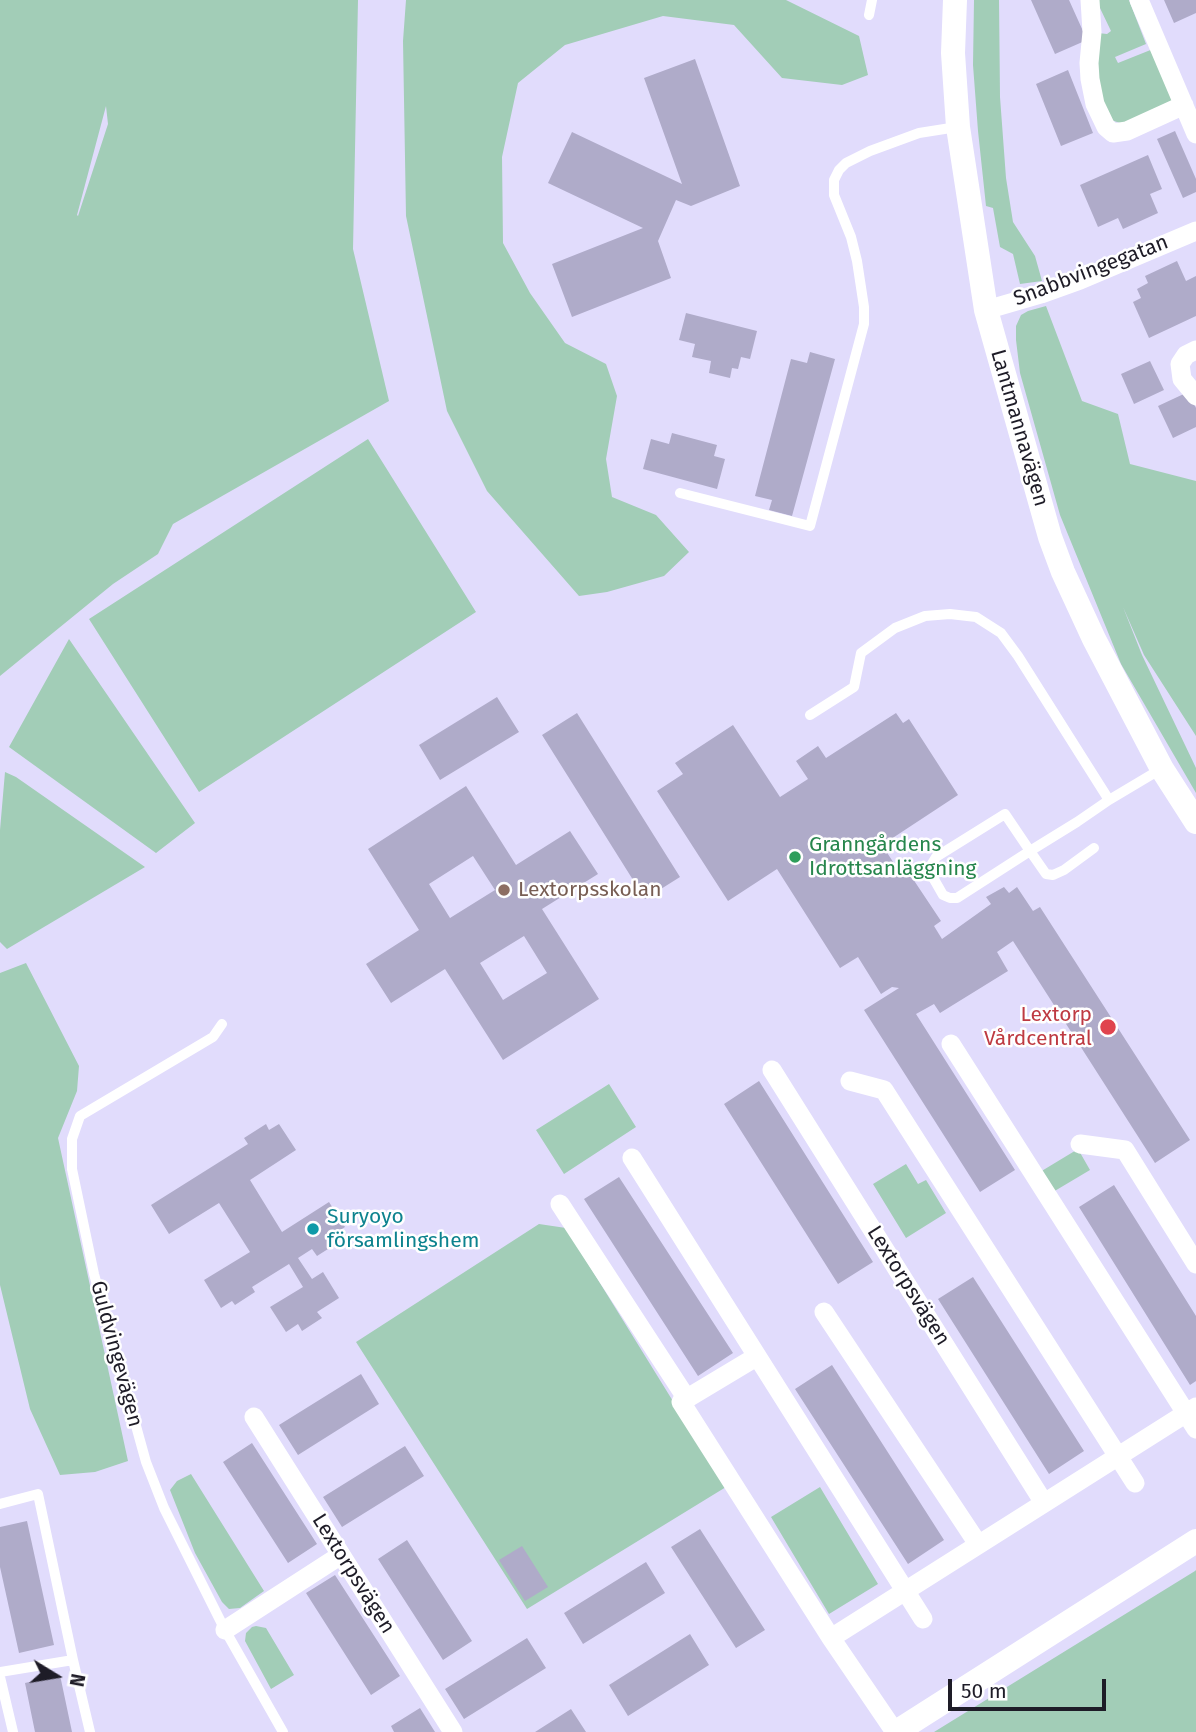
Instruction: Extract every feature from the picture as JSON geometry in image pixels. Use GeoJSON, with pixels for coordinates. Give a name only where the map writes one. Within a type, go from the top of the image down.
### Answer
{"type":"FeatureCollection","features":[{"type":"Feature","properties":{"kind":"street","name":"Lantmannavägen"},"geometry":{"type":"LineString","coordinates":[[955,0],[953,52],[958,127],[986,310],[1050,537],[1094,639],[1162,769],[1196,822]]}},
{"type":"Feature","properties":{"kind":"street"},"geometry":{"type":"LineString","coordinates":[[1090,0],[1090,79],[1095,104],[1106,127],[1113,133],[1128,131],[1184,105]]}},
{"type":"Feature","properties":{"kind":"street"},"geometry":{"type":"LineString","coordinates":[[1139,0],[1196,134]]}},
{"type":"Feature","properties":{"kind":"street","name":"Snabbvingegatan"},"geometry":{"type":"LineString","coordinates":[[986,310],[1080,280],[1196,230]]}},
{"type":"Feature","properties":{"kind":"street"},"geometry":{"type":"LineString","coordinates":[[1196,350],[1186,355],[1180,364],[1180,371],[1182,379],[1196,396]]}},
{"type":"Feature","properties":{"kind":"street"},"geometry":{"type":"LineString","coordinates":[[831,1638],[1116,1457],[1193,1417],[951,1044]]}},
{"type":"Feature","properties":{"kind":"street","name":"Lextorpsvägen"},"geometry":{"type":"LineString","coordinates":[[772,1070],[1044,1503]]}},
{"type":"Feature","properties":{"kind":"street"},"geometry":{"type":"LineString","coordinates":[[850,1081],[884,1090],[1135,1483]]}},
{"type":"Feature","properties":{"kind":"street"},"geometry":{"type":"LineString","coordinates":[[1080,1144],[1125,1150],[1196,1264]]}},
{"type":"Feature","properties":{"kind":"street"},"geometry":{"type":"LineString","coordinates":[[632,1158],[923,1619]]}},
{"type":"Feature","properties":{"kind":"street"},"geometry":{"type":"LineString","coordinates":[[559,1204],[687,1399]]}},
{"type":"Feature","properties":{"kind":"street"},"geometry":{"type":"LineString","coordinates":[[824,1312],[978,1544]]}},
{"type":"Feature","properties":{"kind":"street"},"geometry":{"type":"LineString","coordinates":[[756,1357],[681,1402],[831,1638],[896,1732],[1196,1541]]}},
{"type":"Feature","properties":{"kind":"street","name":"Lextorpsvägen"},"geometry":{"type":"LineString","coordinates":[[254,1417],[453,1732]]}},
{"type":"Feature","properties":{"kind":"street"},"geometry":{"type":"LineString","coordinates":[[225,1630],[341,1555]]}},
{"type":"Feature","properties":{"kind":"lane"},"geometry":{"type":"LineString","coordinates":[[869,15],[872,0]]}},
{"type":"Feature","properties":{"kind":"lane"},"geometry":{"type":"LineString","coordinates":[[680,493],[810,526],[864,324],[857,261],[851,237],[834,195],[834,180],[846,163],[870,151],[919,133],[958,127]]}},
{"type":"Feature","properties":{"kind":"lane"},"geometry":{"type":"LineString","coordinates":[[810,715],[854,687],[861,653],[895,628],[925,616],[950,614],[976,617],[1001,633],[1018,656],[1110,800]]}},
{"type":"Feature","properties":{"kind":"lane"},"geometry":{"type":"LineString","coordinates":[[1094,848],[1064,870],[1053,875],[1046,874],[1030,851],[1005,814],[936,857],[930,867],[943,895],[957,898],[1030,851],[1110,800],[1162,769]]}},
{"type":"Feature","properties":{"kind":"lane","name":"Guldvingevägen"},"geometry":{"type":"LineString","coordinates":[[222,1024],[213,1037],[80,1116],[72,1139],[72,1169],[94,1274],[146,1462],[164,1508],[225,1630],[283,1732]]}},
{"type":"Feature","properties":{"kind":"lane"},"geometry":{"type":"LineString","coordinates":[[0,1504],[38,1494],[90,1732]]}},
{"type":"Feature","properties":{"kind":"lane"},"geometry":{"type":"LineString","coordinates":[[0,1727],[12,1728],[0,1674],[73,1660]]}},
{"type":"Feature","properties":{"kind":"green space"},"geometry":{"type":"Polygon","coordinates":[[[0,0],[358,0],[353,249],[389,401],[173,524],[158,554],[113,584],[0,676],[0,0]],[[106,106],[78,216],[108,124],[106,106]]]}},
{"type":"Feature","properties":{"kind":"green space"},"geometry":{"type":"Polygon","coordinates":[[[406,0],[786,0],[859,36],[868,75],[842,85],[782,78],[734,25],[663,16],[565,45],[518,83],[502,157],[503,243],[530,293],[565,343],[606,364],[617,396],[606,459],[612,497],[656,515],[689,552],[664,576],[607,592],[579,596],[487,491],[447,411],[406,216],[403,41],[406,0]]]}},
{"type":"Feature","properties":{"kind":"green space"},"geometry":{"type":"Polygon","coordinates":[[[974,0],[999,0],[1000,97],[1006,178],[1013,222],[1035,256],[1042,281],[1020,284],[1013,254],[1000,247],[993,208],[986,206],[973,65],[974,0]]]}},
{"type":"Feature","properties":{"kind":"green space"},"geometry":{"type":"Polygon","coordinates":[[[1095,0],[1129,0],[1146,44],[1115,57],[1118,63],[1153,49],[1172,101],[1125,123],[1111,120],[1105,113],[1096,74],[1098,33],[1107,34],[1111,31],[1095,0]]]}},
{"type":"Feature","properties":{"kind":"green space"},"geometry":{"type":"Polygon","coordinates":[[[1046,306],[1082,401],[1118,414],[1130,464],[1196,481],[1196,736],[1144,655],[1123,607],[1142,655],[1196,768],[1196,793],[1121,664],[1060,515],[1020,373],[1016,340],[1016,326],[1021,315],[1046,306]]]}},
{"type":"Feature","properties":{"kind":"green space"},"geometry":{"type":"Polygon","coordinates":[[[368,439],[476,612],[199,792],[89,619],[368,439]]]}},
{"type":"Feature","properties":{"kind":"green space"},"geometry":{"type":"Polygon","coordinates":[[[69,639],[195,823],[156,853],[9,747],[69,639]]]}},
{"type":"Feature","properties":{"kind":"green space"},"geometry":{"type":"Polygon","coordinates":[[[5,772],[145,867],[7,949],[0,942],[0,830],[5,772]]]}},
{"type":"Feature","properties":{"kind":"green space"},"geometry":{"type":"Polygon","coordinates":[[[26,963],[79,1066],[77,1091],[58,1138],[128,1461],[95,1472],[60,1475],[30,1409],[0,1285],[0,973],[26,963]]]}},
{"type":"Feature","properties":{"kind":"green space"},"geometry":{"type":"Polygon","coordinates":[[[609,1084],[636,1127],[564,1174],[536,1130],[609,1084]]]}},
{"type":"Feature","properties":{"kind":"green space"},"geometry":{"type":"Polygon","coordinates":[[[1078,1149],[1090,1170],[1053,1192],[1040,1172],[1078,1149]]]}},
{"type":"Feature","properties":{"kind":"green space"},"geometry":{"type":"Polygon","coordinates":[[[906,1164],[918,1184],[926,1180],[946,1213],[906,1238],[873,1184],[906,1164]]]}},
{"type":"Feature","properties":{"kind":"green space"},"geometry":{"type":"Polygon","coordinates":[[[539,1224],[566,1228],[726,1487],[527,1609],[356,1342],[539,1224]]]}},
{"type":"Feature","properties":{"kind":"green space"},"geometry":{"type":"Polygon","coordinates":[[[191,1474],[264,1591],[240,1608],[229,1609],[222,1602],[195,1553],[170,1490],[177,1481],[191,1474]]]}},
{"type":"Feature","properties":{"kind":"green space"},"geometry":{"type":"Polygon","coordinates":[[[820,1487],[878,1584],[829,1614],[771,1517],[820,1487]]]}},
{"type":"Feature","properties":{"kind":"green space"},"geometry":{"type":"Polygon","coordinates":[[[1195,1571],[1196,1732],[934,1732],[1195,1571]]]}},
{"type":"Feature","properties":{"kind":"green space"},"geometry":{"type":"Polygon","coordinates":[[[256,1626],[266,1628],[294,1675],[271,1689],[245,1641],[246,1633],[256,1626]]]}},
{"type":"Feature","properties":{"kind":"building"},"geometry":{"type":"Polygon","coordinates":[[[1031,0],[1069,0],[1087,40],[1055,54],[1031,0]]]}},
{"type":"Feature","properties":{"kind":"building"},"geometry":{"type":"Polygon","coordinates":[[[1164,0],[1196,0],[1196,13],[1174,23],[1164,0]]]}},
{"type":"Feature","properties":{"kind":"building"},"geometry":{"type":"Polygon","coordinates":[[[695,59],[740,186],[691,206],[676,200],[658,241],[671,278],[572,317],[552,264],[643,228],[548,183],[572,132],[682,184],[644,78],[695,59]]]}},
{"type":"Feature","properties":{"kind":"building"},"geometry":{"type":"Polygon","coordinates":[[[1068,70],[1093,133],[1061,146],[1036,84],[1068,70]]]}},
{"type":"Feature","properties":{"kind":"building"},"geometry":{"type":"Polygon","coordinates":[[[1175,131],[1196,179],[1196,192],[1183,198],[1157,139],[1175,131]]]}},
{"type":"Feature","properties":{"kind":"building"},"geometry":{"type":"Polygon","coordinates":[[[1148,155],[1162,189],[1150,194],[1158,213],[1123,229],[1118,218],[1098,227],[1080,185],[1148,155]]]}},
{"type":"Feature","properties":{"kind":"building"},"geometry":{"type":"Polygon","coordinates":[[[1177,261],[1186,281],[1196,276],[1196,316],[1149,338],[1133,302],[1141,298],[1137,289],[1148,283],[1145,276],[1177,261]]]}},
{"type":"Feature","properties":{"kind":"building"},"geometry":{"type":"Polygon","coordinates":[[[686,313],[757,331],[750,359],[741,357],[738,369],[732,368],[730,378],[709,373],[711,361],[692,357],[695,344],[679,340],[686,313]]]}},
{"type":"Feature","properties":{"kind":"building"},"geometry":{"type":"Polygon","coordinates":[[[810,352],[835,359],[792,516],[769,510],[772,500],[755,496],[791,359],[807,363],[810,352]]]}},
{"type":"Feature","properties":{"kind":"building"},"geometry":{"type":"Polygon","coordinates":[[[1150,361],[1164,390],[1134,404],[1121,374],[1150,361]]]}},
{"type":"Feature","properties":{"kind":"building"},"geometry":{"type":"Polygon","coordinates":[[[1188,392],[1196,408],[1196,427],[1173,438],[1158,406],[1188,392]]]}},
{"type":"Feature","properties":{"kind":"building"},"geometry":{"type":"Polygon","coordinates":[[[672,433],[717,445],[714,456],[725,459],[717,489],[643,469],[651,439],[669,444],[672,433]]]}},
{"type":"Feature","properties":{"kind":"building"},"geometry":{"type":"Polygon","coordinates":[[[497,697],[519,732],[440,780],[419,745],[497,697]]]}},
{"type":"Feature","properties":{"kind":"building"},"geometry":{"type":"Polygon","coordinates":[[[577,713],[680,877],[645,899],[542,735],[577,713]]]}},
{"type":"Feature","properties":{"kind":"building","name":"Granngårdens Idrottsanläggning"},"geometry":{"type":"Polygon","coordinates":[[[896,713],[903,723],[909,719],[958,795],[882,845],[901,874],[907,870],[941,921],[934,926],[942,939],[991,904],[986,897],[1004,887],[1009,893],[1017,887],[1033,911],[1040,907],[1190,1140],[1155,1163],[1013,941],[997,952],[1008,971],[940,1013],[934,1004],[916,1014],[1015,1170],[980,1192],[864,1010],[899,988],[892,987],[881,994],[858,957],[840,968],[777,869],[728,901],[657,791],[683,774],[675,763],[733,725],[780,797],[808,779],[796,761],[818,746],[826,758],[896,713]]]}},
{"type":"Feature","properties":{"kind":"building"},"geometry":{"type":"Polygon","coordinates":[[[466,786],[516,865],[570,831],[598,874],[542,909],[599,999],[503,1060],[445,969],[391,1003],[366,964],[419,930],[368,849],[466,786]],[[473,856],[429,884],[450,918],[495,890],[473,856]],[[524,936],[480,963],[503,1000],[547,973],[524,936]]]}},
{"type":"Feature","properties":{"kind":"building"},"geometry":{"type":"Polygon","coordinates":[[[759,1081],[873,1262],[838,1284],[724,1104],[759,1081]]]}},
{"type":"Feature","properties":{"kind":"building","name":"Suryoyo församlingshem"},"geometry":{"type":"Polygon","coordinates":[[[266,1124],[269,1130],[279,1124],[296,1150],[250,1180],[282,1232],[329,1202],[345,1227],[334,1234],[339,1242],[317,1256],[312,1249],[298,1258],[312,1279],[323,1272],[339,1298],[317,1312],[322,1318],[302,1331],[298,1324],[286,1332],[270,1307],[303,1287],[289,1264],[252,1287],[255,1292],[235,1305],[232,1301],[221,1308],[204,1280],[250,1252],[219,1203],[169,1234],[151,1205],[248,1144],[244,1138],[266,1124]]]}},
{"type":"Feature","properties":{"kind":"building"},"geometry":{"type":"Polygon","coordinates":[[[619,1177],[733,1353],[698,1376],[584,1199],[619,1177]]]}},
{"type":"Feature","properties":{"kind":"building"},"geometry":{"type":"Polygon","coordinates":[[[1114,1185],[1196,1316],[1196,1381],[1190,1385],[1079,1207],[1114,1185]]]}},
{"type":"Feature","properties":{"kind":"building"},"geometry":{"type":"Polygon","coordinates":[[[973,1277],[1084,1451],[1049,1474],[938,1299],[973,1277]]]}},
{"type":"Feature","properties":{"kind":"building"},"geometry":{"type":"Polygon","coordinates":[[[832,1365],[944,1540],[908,1564],[795,1389],[832,1365]]]}},
{"type":"Feature","properties":{"kind":"building"},"geometry":{"type":"Polygon","coordinates":[[[361,1374],[379,1404],[298,1455],[279,1425],[361,1374]]]}},
{"type":"Feature","properties":{"kind":"building"},"geometry":{"type":"Polygon","coordinates":[[[252,1443],[317,1544],[288,1563],[223,1462],[252,1443]]]}},
{"type":"Feature","properties":{"kind":"building"},"geometry":{"type":"Polygon","coordinates":[[[405,1446],[424,1476],[342,1527],[323,1497],[405,1446]]]}},
{"type":"Feature","properties":{"kind":"building"},"geometry":{"type":"Polygon","coordinates":[[[27,1521],[54,1645],[19,1653],[0,1567],[0,1527],[27,1521]]]}},
{"type":"Feature","properties":{"kind":"building"},"geometry":{"type":"Polygon","coordinates":[[[700,1529],[765,1630],[736,1648],[671,1547],[700,1529]]]}},
{"type":"Feature","properties":{"kind":"building"},"geometry":{"type":"Polygon","coordinates":[[[407,1540],[472,1641],[443,1660],[378,1559],[407,1540]]]}},
{"type":"Feature","properties":{"kind":"building"},"geometry":{"type":"Polygon","coordinates":[[[522,1546],[548,1587],[525,1601],[499,1560],[522,1546]]]}},
{"type":"Feature","properties":{"kind":"building"},"geometry":{"type":"Polygon","coordinates":[[[646,1562],[665,1593],[583,1644],[564,1613],[646,1562]]]}},
{"type":"Feature","properties":{"kind":"building"},"geometry":{"type":"Polygon","coordinates":[[[335,1575],[400,1676],[371,1695],[306,1593],[335,1575]]]}},
{"type":"Feature","properties":{"kind":"building"},"geometry":{"type":"Polygon","coordinates":[[[690,1634],[709,1665],[628,1716],[609,1685],[690,1634]]]}},
{"type":"Feature","properties":{"kind":"building"},"geometry":{"type":"Polygon","coordinates":[[[527,1638],[546,1668],[464,1719],[445,1689],[527,1638]]]}},
{"type":"Feature","properties":{"kind":"building"},"geometry":{"type":"Polygon","coordinates":[[[60,1675],[72,1732],[35,1732],[25,1683],[60,1675]]]}},
{"type":"Feature","properties":{"kind":"building"},"geometry":{"type":"Polygon","coordinates":[[[420,1708],[435,1732],[394,1732],[391,1726],[420,1708]]]}},
{"type":"Feature","properties":{"kind":"building"},"geometry":{"type":"Polygon","coordinates":[[[571,1709],[586,1732],[535,1732],[571,1709]]]}},
{"type":"Feature","properties":{"kind":"place","name":"Granngårdens Idrottsanläggning"},"geometry":{"type":"Point","coordinates":[795,857]}},
{"type":"Feature","properties":{"kind":"place","name":"Lextorpsskolan"},"geometry":{"type":"Point","coordinates":[504,890]}},
{"type":"Feature","properties":{"kind":"place","name":"Lextorp Vårdcentral"},"geometry":{"type":"Point","coordinates":[1108,1027]}},
{"type":"Feature","properties":{"kind":"place","name":"Suryoyo församlingshem"},"geometry":{"type":"Point","coordinates":[313,1229]}}]}
